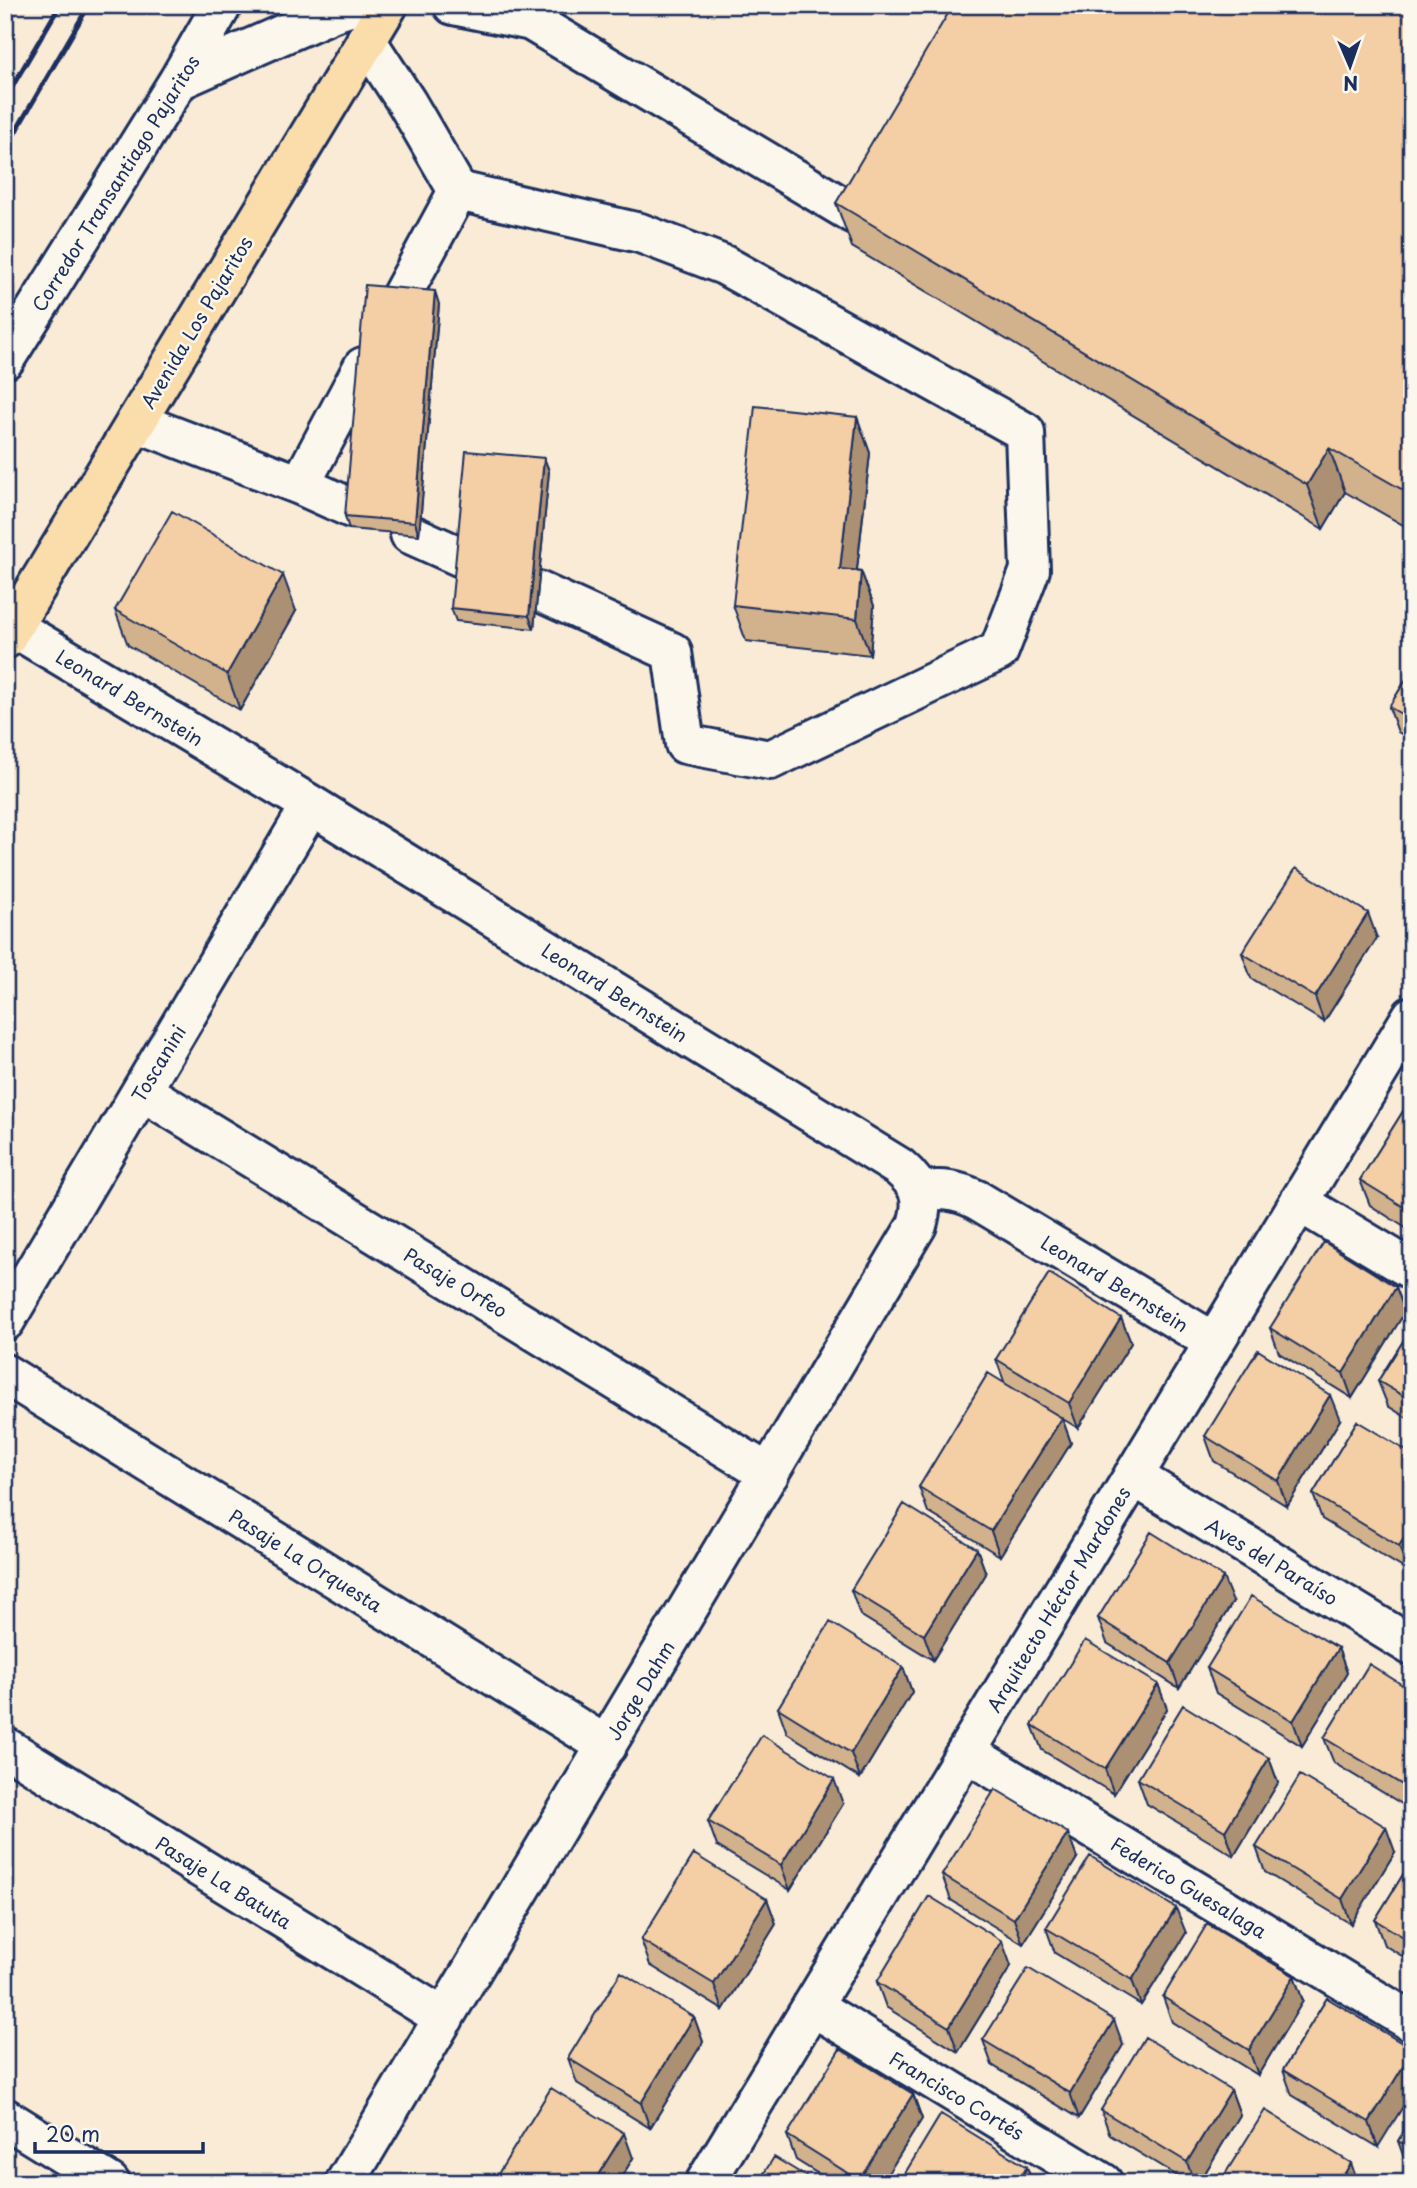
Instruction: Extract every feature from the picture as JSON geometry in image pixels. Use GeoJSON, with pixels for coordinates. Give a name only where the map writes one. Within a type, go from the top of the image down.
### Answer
{"type":"FeatureCollection","features":[{"type":"Feature","properties":{"kind":"main road","name":"Avenida Los Pajaritos"},"geometry":{"type":"LineString","coordinates":[[9,633],[136,422],[361,23],[388,5]]}},
{"type":"Feature","properties":{"kind":"street","name":"Corredor Transantiago Pajaritos"},"geometry":{"type":"LineString","coordinates":[[5,359],[179,80],[222,5]]}},
{"type":"Feature","properties":{"kind":"street"},"geometry":{"type":"LineString","coordinates":[[453,5],[531,21],[854,214],[888,160]]}},
{"type":"Feature","properties":{"kind":"street"},"geometry":{"type":"LineString","coordinates":[[179,80],[331,13],[361,23],[458,191],[640,233],[724,265],[1025,432],[1030,570],[999,652],[770,760],[685,744],[672,652],[538,591]]}},
{"type":"Feature","properties":{"kind":"street"},"geometry":{"type":"LineString","coordinates":[[399,300],[458,191]]}},
{"type":"Feature","properties":{"kind":"street"},"geometry":{"type":"LineString","coordinates":[[300,485],[363,367]]}},
{"type":"Feature","properties":{"kind":"street"},"geometry":{"type":"LineString","coordinates":[[136,422],[300,485],[351,508]]}},
{"type":"Feature","properties":{"kind":"street"},"geometry":{"type":"LineString","coordinates":[[410,534],[461,557]]}},
{"type":"Feature","properties":{"kind":"street","name":"Leonard Bernstein"},"geometry":{"type":"LineString","coordinates":[[9,633],[312,805],[898,1167],[911,1178],[920,1192],[951,1190],[977,1200],[1214,1342]]}},
{"type":"Feature","properties":{"kind":"street","name":"Toscanini"},"geometry":{"type":"LineString","coordinates":[[5,1321],[312,805]]}},
{"type":"Feature","properties":{"kind":"street","name":"Arquitecto Héctor Mardones"},"geometry":{"type":"LineString","coordinates":[[705,2183],[1412,1016]]}},
{"type":"Feature","properties":{"kind":"street","name":"Pasaje Orfeo"},"geometry":{"type":"LineString","coordinates":[[142,1091],[769,1474]]}},
{"type":"Feature","properties":{"kind":"street","name":"Jorge Dahm"},"geometry":{"type":"LineString","coordinates":[[345,2183],[917,1225],[922,1209],[920,1192]]}},
{"type":"Feature","properties":{"kind":"street"},"geometry":{"type":"LineString","coordinates":[[1299,1202],[1412,1270]]}},
{"type":"Feature","properties":{"kind":"street","name":"Pasaje La Orquesta"},"geometry":{"type":"LineString","coordinates":[[5,1374],[607,1746]]}},
{"type":"Feature","properties":{"kind":"street","name":"Aves del Paraíso"},"geometry":{"type":"LineString","coordinates":[[1133,1476],[1412,1646]]}},
{"type":"Feature","properties":{"kind":"street","name":"Pasaje La Batuta"},"geometry":{"type":"LineString","coordinates":[[5,1746],[444,2018]]}},
{"type":"Feature","properties":{"kind":"street","name":"Federico Guesalaga"},"geometry":{"type":"LineString","coordinates":[[966,1752],[1412,2022]]}},
{"type":"Feature","properties":{"kind":"street","name":"Francisco Cortés"},"geometry":{"type":"LineString","coordinates":[[812,2006],[1103,2183]]}},
{"type":"Feature","properties":{"kind":"street"},"geometry":{"type":"LineString","coordinates":[[5,2118],[110,2183]]}},
{"type":"Feature","properties":{"kind":"building"},"geometry":{"type":"Polygon","coordinates":[[[953,5],[1412,5],[1412,495],[1329,448],[1307,485],[836,203],[953,5]]]}},
{"type":"Feature","properties":{"kind":"building"},"geometry":{"type":"Polygon","coordinates":[[[365,285],[435,291],[415,522],[345,516],[365,285]]]}},
{"type":"Feature","properties":{"kind":"building"},"geometry":{"type":"Polygon","coordinates":[[[755,406],[857,417],[840,569],[861,571],[857,619],[733,605],[755,406]]]}},
{"type":"Feature","properties":{"kind":"building"},"geometry":{"type":"Polygon","coordinates":[[[466,451],[544,458],[529,616],[451,608],[466,451]]]}},
{"type":"Feature","properties":{"kind":"building"},"geometry":{"type":"Polygon","coordinates":[[[172,511],[283,575],[227,674],[115,610],[172,511]]]}},
{"type":"Feature","properties":{"kind":"building"},"geometry":{"type":"Polygon","coordinates":[[[1412,670],[1412,720],[1389,707],[1412,670]]]}},
{"type":"Feature","properties":{"kind":"building"},"geometry":{"type":"Polygon","coordinates":[[[1296,868],[1368,913],[1315,997],[1242,953],[1296,868]]]}},
{"type":"Feature","properties":{"kind":"building"},"geometry":{"type":"Polygon","coordinates":[[[1412,1097],[1412,1212],[1360,1180],[1412,1097]]]}},
{"type":"Feature","properties":{"kind":"building"},"geometry":{"type":"Polygon","coordinates":[[[1324,1242],[1396,1287],[1343,1373],[1270,1328],[1324,1242]]]}},
{"type":"Feature","properties":{"kind":"building"},"geometry":{"type":"Polygon","coordinates":[[[1049,1273],[1121,1318],[1069,1403],[996,1359],[1049,1273]]]}},
{"type":"Feature","properties":{"kind":"building"},"geometry":{"type":"Polygon","coordinates":[[[1412,1327],[1412,1401],[1378,1381],[1412,1327]]]}},
{"type":"Feature","properties":{"kind":"building"},"geometry":{"type":"Polygon","coordinates":[[[1258,1350],[1330,1395],[1278,1481],[1205,1436],[1258,1350]]]}},
{"type":"Feature","properties":{"kind":"building"},"geometry":{"type":"Polygon","coordinates":[[[988,1373],[1062,1418],[991,1531],[919,1487],[988,1373]]]}},
{"type":"Feature","properties":{"kind":"building"},"geometry":{"type":"Polygon","coordinates":[[[1357,1421],[1412,1454],[1412,1525],[1399,1546],[1313,1494],[1357,1421]]]}},
{"type":"Feature","properties":{"kind":"building"},"geometry":{"type":"Polygon","coordinates":[[[904,1504],[977,1549],[924,1635],[851,1590],[904,1504]]]}},
{"type":"Feature","properties":{"kind":"building"},"geometry":{"type":"Polygon","coordinates":[[[1151,1532],[1223,1577],[1170,1663],[1098,1618],[1151,1532]]]}},
{"type":"Feature","properties":{"kind":"building"},"geometry":{"type":"Polygon","coordinates":[[[1251,1596],[1338,1648],[1293,1721],[1207,1668],[1251,1596]]]}},
{"type":"Feature","properties":{"kind":"building"},"geometry":{"type":"Polygon","coordinates":[[[830,1622],[903,1667],[851,1753],[778,1708],[830,1622]]]}},
{"type":"Feature","properties":{"kind":"building"},"geometry":{"type":"Polygon","coordinates":[[[1085,1640],[1158,1684],[1105,1769],[1032,1725],[1085,1640]]]}},
{"type":"Feature","properties":{"kind":"building"},"geometry":{"type":"Polygon","coordinates":[[[1369,1664],[1412,1691],[1411,1790],[1324,1738],[1369,1664]]]}},
{"type":"Feature","properties":{"kind":"building"},"geometry":{"type":"Polygon","coordinates":[[[1183,1705],[1269,1758],[1225,1831],[1138,1779],[1183,1705]]]}},
{"type":"Feature","properties":{"kind":"building"},"geometry":{"type":"Polygon","coordinates":[[[762,1735],[834,1779],[781,1865],[708,1821],[762,1735]]]}},
{"type":"Feature","properties":{"kind":"building"},"geometry":{"type":"Polygon","coordinates":[[[1300,1775],[1386,1827],[1342,1899],[1256,1847],[1300,1775]]]}},
{"type":"Feature","properties":{"kind":"building"},"geometry":{"type":"Polygon","coordinates":[[[995,1789],[1068,1833],[1014,1919],[942,1875],[995,1789]]]}},
{"type":"Feature","properties":{"kind":"building"},"geometry":{"type":"Polygon","coordinates":[[[694,1854],[767,1899],[714,1984],[641,1940],[694,1854]]]}},
{"type":"Feature","properties":{"kind":"building"},"geometry":{"type":"Polygon","coordinates":[[[1090,1856],[1176,1908],[1132,1980],[1046,1928],[1090,1856]]]}},
{"type":"Feature","properties":{"kind":"building"},"geometry":{"type":"Polygon","coordinates":[[[1412,1860],[1412,1942],[1375,1920],[1412,1860]]]}},
{"type":"Feature","properties":{"kind":"building"},"geometry":{"type":"Polygon","coordinates":[[[929,1896],[1002,1941],[949,2027],[877,1982],[929,1896]]]}},
{"type":"Feature","properties":{"kind":"building"},"geometry":{"type":"Polygon","coordinates":[[[1207,1924],[1294,1976],[1249,2050],[1163,1997],[1207,1924]]]}},
{"type":"Feature","properties":{"kind":"building"},"geometry":{"type":"Polygon","coordinates":[[[1028,1968],[1114,2020],[1070,2093],[983,2040],[1028,1968]]]}},
{"type":"Feature","properties":{"kind":"building"},"geometry":{"type":"Polygon","coordinates":[[[621,1972],[694,2017],[641,2103],[568,2058],[621,1972]]]}},
{"type":"Feature","properties":{"kind":"building"},"geometry":{"type":"Polygon","coordinates":[[[1327,1998],[1412,2049],[1369,2122],[1283,2070],[1327,1998]]]}},
{"type":"Feature","properties":{"kind":"building"},"geometry":{"type":"Polygon","coordinates":[[[1145,2037],[1231,2090],[1187,2162],[1101,2110],[1145,2037]]]}},
{"type":"Feature","properties":{"kind":"building"},"geometry":{"type":"Polygon","coordinates":[[[840,2049],[913,2094],[859,2180],[787,2135],[840,2049]]]}},
{"type":"Feature","properties":{"kind":"building"},"geometry":{"type":"Polygon","coordinates":[[[551,2088],[624,2133],[593,2183],[512,2183],[498,2174],[551,2088]]]}},
{"type":"Feature","properties":{"kind":"building"},"geometry":{"type":"Polygon","coordinates":[[[1265,2110],[1351,2163],[1339,2183],[1220,2182],[1265,2110]]]}},
{"type":"Feature","properties":{"kind":"building"},"geometry":{"type":"Polygon","coordinates":[[[941,2114],[1027,2167],[1017,2183],[899,2183],[941,2114]]]}},
{"type":"Feature","properties":{"kind":"building"},"geometry":{"type":"Polygon","coordinates":[[[1412,2118],[1412,2149],[1398,2141],[1412,2118]]]}},
{"type":"Feature","properties":{"kind":"building"},"geometry":{"type":"Polygon","coordinates":[[[774,2157],[817,2183],[758,2183],[774,2157]]]}},
{"type":"Feature","properties":{"kind":"railway"},"geometry":{"type":"LineString","coordinates":[[5,99],[60,5]]}},
{"type":"Feature","properties":{"kind":"railway"},"geometry":{"type":"LineString","coordinates":[[5,150],[89,5]]}}]}
